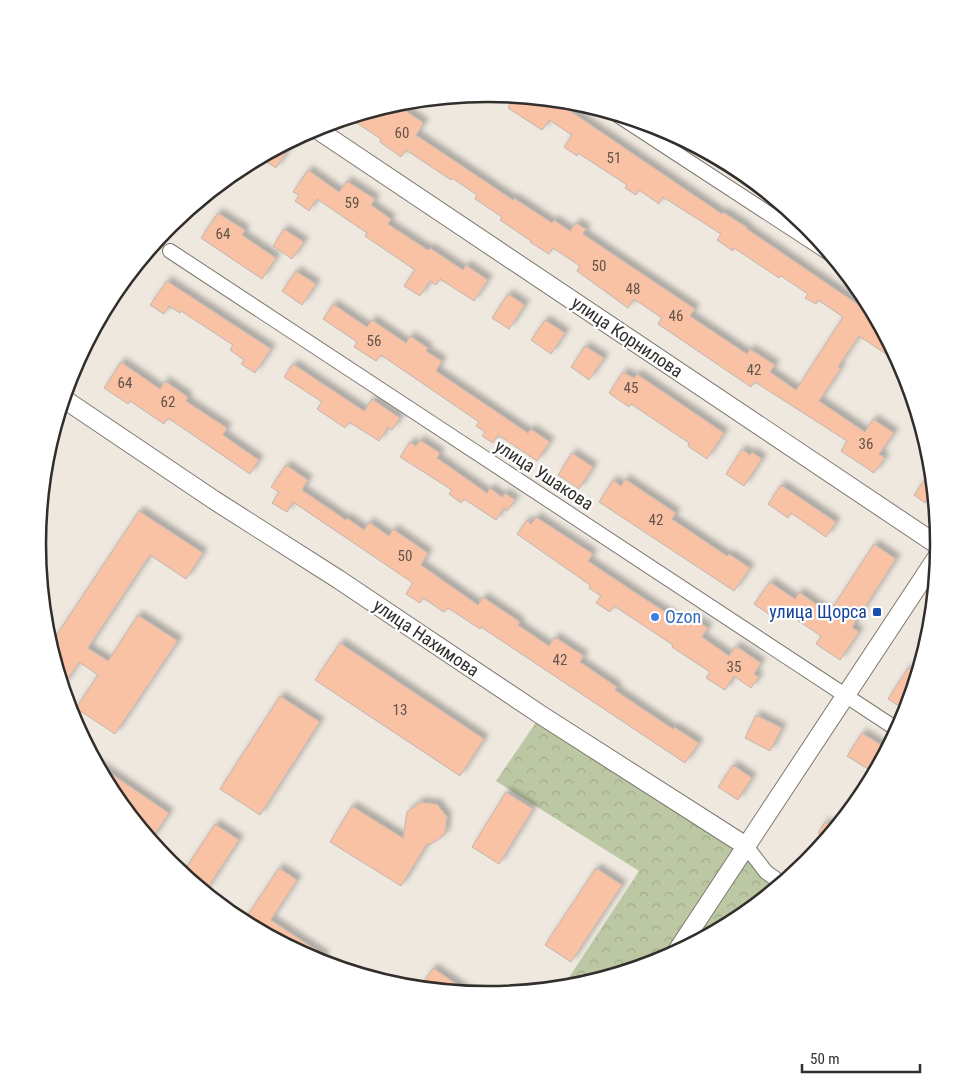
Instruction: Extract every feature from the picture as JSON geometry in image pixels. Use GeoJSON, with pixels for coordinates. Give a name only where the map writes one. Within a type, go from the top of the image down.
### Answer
{"type":"FeatureCollection","features":[{"type":"Feature","properties":{"kind":"street"},"geometry":{"type":"LineString","coordinates":[[639,129],[808,239]]}},
{"type":"Feature","properties":{"kind":"street","name":"улица Корнилова"},"geometry":{"type":"LineString","coordinates":[[325,134],[931,541]]}},
{"type":"Feature","properties":{"kind":"street","name":"улица Ушакова"},"geometry":{"type":"LineString","coordinates":[[170,251],[892,726]]}},
{"type":"Feature","properties":{"kind":"street","name":"улица Нахимова"},"geometry":{"type":"LineString","coordinates":[[70,403],[214,500],[346,584],[541,715],[746,846],[766,872],[777,880]]}},
{"type":"Feature","properties":{"kind":"street"},"geometry":{"type":"LineString","coordinates":[[683,941],[930,567]]}},
{"type":"Feature","properties":{"kind":"green space"},"geometry":{"type":"Polygon","coordinates":[[[541,715],[746,846],[778,879],[734,912],[684,941],[631,963],[603,972],[568,979],[639,871],[496,781],[541,715]]]}},
{"type":"Feature","properties":{"kind":"building"},"geometry":{"type":"Polygon","coordinates":[[[508,103],[569,110],[722,214],[723,212],[748,228],[860,306],[888,355],[859,336],[838,367],[841,368],[819,401],[865,432],[873,419],[894,433],[879,454],[885,458],[874,473],[841,451],[847,441],[755,382],[751,387],[658,324],[662,318],[634,299],[628,308],[577,271],[580,266],[553,248],[549,254],[500,220],[502,217],[475,199],[477,195],[406,150],[401,157],[380,142],[381,139],[356,123],[405,110],[424,123],[416,135],[513,200],[514,198],[552,223],[554,220],[570,231],[576,223],[586,229],[583,234],[695,309],[690,316],[747,354],[750,349],[775,365],[770,372],[796,390],[843,317],[818,300],[816,304],[805,298],[808,294],[781,276],[779,278],[734,248],[733,251],[717,240],[721,234],[663,197],[659,204],[639,190],[636,195],[625,188],[627,185],[578,153],[577,156],[564,147],[572,135],[549,120],[542,130],[508,108],[510,104],[508,103]]]}},
{"type":"Feature","properties":{"kind":"building"},"geometry":{"type":"Polygon","coordinates":[[[287,151],[276,168],[267,162],[287,151]]]}},
{"type":"Feature","properties":{"kind":"building"},"geometry":{"type":"Polygon","coordinates":[[[308,170],[339,192],[347,181],[375,199],[371,205],[391,219],[388,224],[428,250],[430,248],[463,270],[466,265],[488,280],[474,301],[440,279],[436,285],[430,281],[420,296],[404,286],[415,270],[365,236],[367,233],[317,199],[309,211],[295,201],[299,195],[293,192],[308,170]]]}},
{"type":"Feature","properties":{"kind":"building"},"geometry":{"type":"Polygon","coordinates":[[[218,213],[245,230],[242,235],[276,258],[262,279],[201,238],[218,213]]]}},
{"type":"Feature","properties":{"kind":"building"},"geometry":{"type":"Polygon","coordinates":[[[284,229],[304,242],[292,259],[273,246],[284,229]]]}},
{"type":"Feature","properties":{"kind":"building"},"geometry":{"type":"Polygon","coordinates":[[[296,271],[316,284],[302,305],[282,291],[296,271]]]}},
{"type":"Feature","properties":{"kind":"building"},"geometry":{"type":"Polygon","coordinates":[[[167,281],[271,349],[255,373],[241,364],[244,360],[230,350],[233,345],[181,311],[180,313],[169,306],[164,314],[150,305],[167,281]]]}},
{"type":"Feature","properties":{"kind":"building"},"geometry":{"type":"Polygon","coordinates":[[[508,294],[525,305],[509,329],[492,318],[508,294]]]}},
{"type":"Feature","properties":{"kind":"building"},"geometry":{"type":"Polygon","coordinates":[[[333,304],[367,327],[372,320],[406,343],[410,336],[428,348],[426,351],[442,361],[436,371],[528,433],[531,429],[550,442],[537,461],[498,435],[493,443],[482,436],[485,432],[476,426],[479,422],[381,355],[376,361],[354,347],[357,342],[323,319],[333,304]]]}},
{"type":"Feature","properties":{"kind":"building"},"geometry":{"type":"Polygon","coordinates":[[[545,320],[565,333],[551,354],[531,340],[545,320]]]}},
{"type":"Feature","properties":{"kind":"building"},"geometry":{"type":"Polygon","coordinates":[[[585,346],[604,358],[589,380],[571,367],[585,346]]]}},
{"type":"Feature","properties":{"kind":"building"},"geometry":{"type":"Polygon","coordinates":[[[121,362],[160,389],[165,381],[188,397],[186,401],[227,428],[223,435],[259,460],[250,474],[168,418],[164,424],[130,401],[128,404],[104,388],[121,362]]]}},
{"type":"Feature","properties":{"kind":"building"},"geometry":{"type":"Polygon","coordinates":[[[293,364],[364,411],[372,399],[400,418],[392,430],[388,427],[379,441],[349,422],[345,428],[317,409],[322,402],[284,377],[293,364]]]}},
{"type":"Feature","properties":{"kind":"building"},"geometry":{"type":"Polygon","coordinates":[[[623,372],[634,378],[637,374],[724,433],[707,459],[688,446],[689,443],[631,404],[629,407],[609,393],[623,372]]]}},
{"type":"Feature","properties":{"kind":"building"},"geometry":{"type":"Polygon","coordinates":[[[420,440],[440,453],[437,458],[487,493],[490,488],[502,497],[505,493],[515,500],[507,511],[504,508],[496,520],[464,499],[461,503],[449,494],[452,490],[400,457],[410,442],[416,446],[420,440]]]}},
{"type":"Feature","properties":{"kind":"building"},"geometry":{"type":"Polygon","coordinates":[[[742,449],[750,455],[752,452],[762,459],[744,486],[726,474],[742,449]]]}},
{"type":"Feature","properties":{"kind":"building"},"geometry":{"type":"Polygon","coordinates":[[[572,453],[593,467],[579,489],[558,475],[572,453]]]}},
{"type":"Feature","properties":{"kind":"building"},"geometry":{"type":"Polygon","coordinates":[[[286,465],[308,480],[302,490],[346,520],[347,518],[364,530],[369,522],[389,536],[393,529],[428,553],[421,565],[478,605],[483,597],[520,622],[518,625],[549,646],[555,637],[584,656],[580,662],[617,687],[615,690],[673,729],[674,727],[699,743],[685,763],[481,627],[480,629],[448,608],[444,612],[423,598],[420,603],[406,594],[413,583],[293,502],[287,512],[272,503],[279,492],[271,487],[286,465]]]}},
{"type":"Feature","properties":{"kind":"building"},"geometry":{"type":"Polygon","coordinates":[[[926,478],[928,501],[927,500],[925,503],[914,495],[926,478]]]}},
{"type":"Feature","properties":{"kind":"building"},"geometry":{"type":"Polygon","coordinates":[[[625,479],[676,513],[672,519],[727,556],[729,554],[750,568],[734,591],[599,502],[613,480],[621,486],[625,479]]]}},
{"type":"Feature","properties":{"kind":"building"},"geometry":{"type":"Polygon","coordinates":[[[781,485],[836,522],[826,537],[791,513],[788,518],[768,504],[781,485]]]}},
{"type":"Feature","properties":{"kind":"building"},"geometry":{"type":"Polygon","coordinates":[[[139,511],[203,553],[186,579],[150,555],[88,648],[108,661],[138,615],[178,641],[115,734],[78,710],[77,706],[98,675],[79,662],[68,679],[56,636],[139,511]]]}},
{"type":"Feature","properties":{"kind":"building"},"geometry":{"type":"Polygon","coordinates":[[[536,517],[593,554],[588,561],[645,599],[686,625],[692,617],[708,628],[702,637],[729,656],[736,646],[761,663],[754,674],[759,677],[751,688],[734,676],[725,690],[706,678],[710,672],[672,647],[673,645],[614,606],[610,612],[596,603],[601,596],[589,588],[590,585],[517,534],[527,520],[531,524],[536,517]]]}},
{"type":"Feature","properties":{"kind":"building"},"geometry":{"type":"Polygon","coordinates":[[[874,544],[896,559],[852,627],[859,632],[840,660],[816,644],[821,636],[779,608],[773,617],[754,604],[770,582],[795,599],[799,592],[829,613],[874,544]]]}},
{"type":"Feature","properties":{"kind":"building"},"geometry":{"type":"Polygon","coordinates":[[[340,643],[484,739],[460,776],[315,680],[340,643]]]}},
{"type":"Feature","properties":{"kind":"building"},"geometry":{"type":"Polygon","coordinates":[[[908,668],[912,671],[900,706],[888,699],[908,668]]]}},
{"type":"Feature","properties":{"kind":"building"},"geometry":{"type":"Polygon","coordinates":[[[280,696],[320,722],[260,815],[220,789],[280,696]]]}},
{"type":"Feature","properties":{"kind":"building"},"geometry":{"type":"Polygon","coordinates":[[[756,715],[782,728],[770,751],[745,738],[756,715]]]}},
{"type":"Feature","properties":{"kind":"building"},"geometry":{"type":"Polygon","coordinates":[[[862,733],[882,746],[869,770],[847,756],[862,733]]]}},
{"type":"Feature","properties":{"kind":"building"},"geometry":{"type":"Polygon","coordinates":[[[733,765],[752,778],[738,800],[718,787],[733,765]]]}},
{"type":"Feature","properties":{"kind":"building"},"geometry":{"type":"Polygon","coordinates":[[[110,773],[169,813],[155,834],[138,814],[110,773]]]}},
{"type":"Feature","properties":{"kind":"building"},"geometry":{"type":"Polygon","coordinates":[[[506,792],[533,809],[499,864],[472,847],[506,792]]]}},
{"type":"Feature","properties":{"kind":"building"},"geometry":{"type":"Polygon","coordinates":[[[420,802],[437,804],[447,817],[445,834],[431,844],[427,844],[401,886],[330,842],[352,806],[403,838],[407,812],[420,802]]]}},
{"type":"Feature","properties":{"kind":"building"},"geometry":{"type":"Polygon","coordinates":[[[825,822],[830,825],[822,835],[818,833],[825,822]]]}},
{"type":"Feature","properties":{"kind":"building"},"geometry":{"type":"Polygon","coordinates":[[[215,824],[239,840],[209,886],[187,867],[215,824]]]}},
{"type":"Feature","properties":{"kind":"building"},"geometry":{"type":"Polygon","coordinates":[[[279,868],[297,880],[271,920],[322,954],[293,941],[248,915],[279,868]]]}},
{"type":"Feature","properties":{"kind":"building"},"geometry":{"type":"Polygon","coordinates":[[[596,868],[622,885],[571,962],[545,945],[596,868]]]}},
{"type":"Feature","properties":{"kind":"building"},"geometry":{"type":"Polygon","coordinates":[[[433,968],[459,986],[431,983],[424,982],[433,968]]]}},
{"type":"Feature","properties":{"kind":"place","name":"улица Щорса"},"geometry":{"type":"Point","coordinates":[877,612]}},
{"type":"Feature","properties":{"kind":"place","name":"Ozon"},"geometry":{"type":"Point","coordinates":[655,617]}}]}
